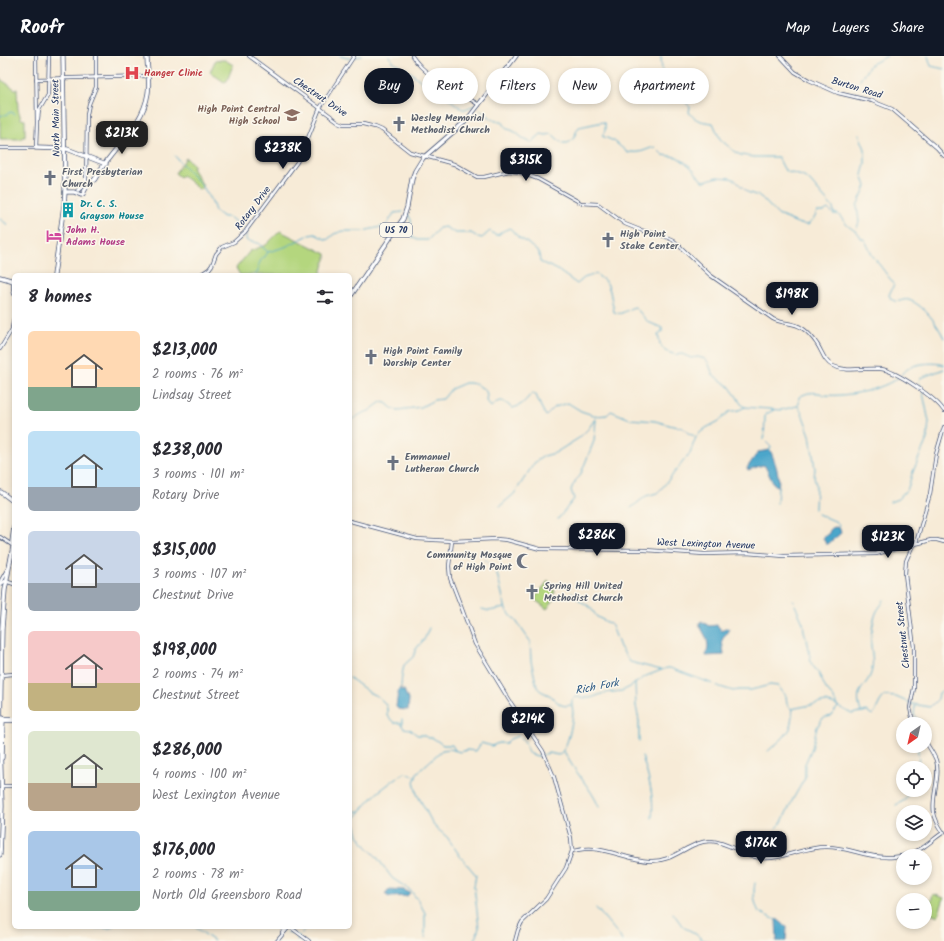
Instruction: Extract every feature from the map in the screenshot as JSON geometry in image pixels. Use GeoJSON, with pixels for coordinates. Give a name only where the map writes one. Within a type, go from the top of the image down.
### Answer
{"type":"FeatureCollection","features":[{"type":"Feature","properties":{"kind":"main road","name":"North Main Street"},"geometry":{"type":"LineString","coordinates":[[54,273],[65,192],[63,56]]}},
{"type":"Feature","properties":{"kind":"main road"},"geometry":{"type":"LineString","coordinates":[[80,193],[86,184],[96,177],[140,116],[148,89],[147,56]]}},
{"type":"Feature","properties":{"kind":"main road","name":"US 70"},"geometry":{"type":"LineString","coordinates":[[352,294],[403,219],[407,207],[412,179],[425,156],[460,128],[516,56]]}},
{"type":"Feature","properties":{"kind":"main road"},"geometry":{"type":"LineString","coordinates":[[36,148],[65,149],[106,164]]}},
{"type":"Feature","properties":{"kind":"main road"},"geometry":{"type":"LineString","coordinates":[[80,193],[86,184]]}},
{"type":"Feature","properties":{"kind":"main road"},"geometry":{"type":"LineString","coordinates":[[65,192],[80,193]]}},
{"type":"Feature","properties":{"kind":"main road"},"geometry":{"type":"LineString","coordinates":[[0,277],[12,280]]}},
{"type":"Feature","properties":{"kind":"main road"},"geometry":{"type":"LineString","coordinates":[[0,492],[12,498]]}},
{"type":"Feature","properties":{"kind":"main road"},"geometry":{"type":"LineString","coordinates":[[7,581],[12,550]]}},
{"type":"Feature","properties":{"kind":"main road"},"geometry":{"type":"LineString","coordinates":[[0,855],[2,786],[0,659],[6,588],[12,551]]}},
{"type":"Feature","properties":{"kind":"main road"},"geometry":{"type":"LineString","coordinates":[[6,588],[0,584],[8,569]]}},
{"type":"Feature","properties":{"kind":"street"},"geometry":{"type":"LineString","coordinates":[[0,148],[36,148],[36,56]]}},
{"type":"Feature","properties":{"kind":"street"},"geometry":{"type":"LineString","coordinates":[[37,123],[39,112],[48,95],[49,56]]}},
{"type":"Feature","properties":{"kind":"street"},"geometry":{"type":"LineString","coordinates":[[86,184],[87,111],[96,86],[96,56]]}},
{"type":"Feature","properties":{"kind":"street","name":"Chestnut Drive"},"geometry":{"type":"LineString","coordinates":[[249,56],[342,123],[363,124],[378,128],[407,150],[454,164],[479,178],[509,171],[525,174],[581,203],[594,203],[601,205],[625,224],[668,238],[710,275],[772,318],[780,322],[801,327],[817,344],[825,359],[831,365],[848,369],[879,369],[891,371],[918,388],[939,404],[944,411]]}},
{"type":"Feature","properties":{"kind":"street","name":"Rotary Drive"},"geometry":{"type":"LineString","coordinates":[[203,273],[209,269],[216,254],[222,247],[234,242],[245,232],[297,162],[320,108],[354,56]]}},
{"type":"Feature","properties":{"kind":"street"},"geometry":{"type":"LineString","coordinates":[[412,56],[427,72],[458,94],[479,105]]}},
{"type":"Feature","properties":{"kind":"street","name":"Burton Road"},"geometry":{"type":"LineString","coordinates":[[780,56],[795,72],[809,80],[838,93],[872,100],[892,109],[932,143],[944,156]]}},
{"type":"Feature","properties":{"kind":"street"},"geometry":{"type":"LineString","coordinates":[[36,79],[148,76]]}},
{"type":"Feature","properties":{"kind":"street"},"geometry":{"type":"LineString","coordinates":[[36,105],[40,106],[43,104]]}},
{"type":"Feature","properties":{"kind":"street"},"geometry":{"type":"LineString","coordinates":[[0,349],[12,326]]}},
{"type":"Feature","properties":{"kind":"street","name":"Chestnut Street"},"geometry":{"type":"LineString","coordinates":[[912,717],[911,706],[914,688],[914,655],[905,574],[906,561],[914,544],[930,494],[936,455],[944,427]]}},
{"type":"Feature","properties":{"kind":"street","name":"West Lexington Avenue"},"geometry":{"type":"LineString","coordinates":[[352,522],[417,539],[452,541],[496,539],[507,540],[540,549],[645,550],[704,554],[746,553],[784,556],[876,554],[934,539],[944,542]]}},
{"type":"Feature","properties":{"kind":"street"},"geometry":{"type":"LineString","coordinates":[[0,537],[12,544]]}},
{"type":"Feature","properties":{"kind":"street"},"geometry":{"type":"LineString","coordinates":[[452,541],[449,566],[452,586],[475,644],[509,700],[532,733],[548,762],[554,777],[571,838],[572,850],[566,868],[546,899],[522,922],[515,941]]}},
{"type":"Feature","properties":{"kind":"street"},"geometry":{"type":"LineString","coordinates":[[0,584],[4,581],[12,583]]}},
{"type":"Feature","properties":{"kind":"street"},"geometry":{"type":"LineString","coordinates":[[1,675],[12,674]]}},
{"type":"Feature","properties":{"kind":"street"},"geometry":{"type":"LineString","coordinates":[[1,721],[12,720]]}},
{"type":"Feature","properties":{"kind":"street"},"geometry":{"type":"LineString","coordinates":[[572,850],[593,849],[641,860],[659,861],[669,859],[696,844],[713,842],[725,844],[750,856],[762,858],[825,846],[841,848],[872,856],[892,857],[913,853],[944,832],[935,817],[934,809],[937,772],[936,763],[932,752]]}},
{"type":"Feature","properties":{"kind":"street"},"geometry":{"type":"LineString","coordinates":[[2,786],[12,786]]}},
{"type":"Feature","properties":{"kind":"street"},"geometry":{"type":"LineString","coordinates":[[278,940],[287,929]]}},
{"type":"Feature","properties":{"kind":"street"},"geometry":{"type":"LineString","coordinates":[[292,929],[310,941]]}},
{"type":"Feature","properties":{"kind":"green space"},"geometry":{"type":"Polygon","coordinates":[[[225,60],[233,65],[227,81],[224,82],[210,72],[215,61],[225,60]]]}},
{"type":"Feature","properties":{"kind":"green space"},"geometry":{"type":"Polygon","coordinates":[[[0,79],[17,89],[18,109],[21,119],[25,120],[25,137],[22,137],[21,139],[0,139],[0,79]]]}},
{"type":"Feature","properties":{"kind":"green space"},"geometry":{"type":"Polygon","coordinates":[[[186,158],[194,165],[192,168],[203,186],[200,190],[182,175],[180,177],[175,173],[186,158]]]}},
{"type":"Feature","properties":{"kind":"green space"},"geometry":{"type":"Polygon","coordinates":[[[280,231],[326,254],[326,260],[322,273],[239,273],[236,268],[250,251],[266,245],[280,231]]]}},
{"type":"Feature","properties":{"kind":"green space"},"geometry":{"type":"Polygon","coordinates":[[[548,581],[555,592],[553,595],[553,601],[547,609],[534,599],[548,581]]]}},
{"type":"Feature","properties":{"kind":"green space"},"geometry":{"type":"Polygon","coordinates":[[[933,894],[944,898],[938,916],[932,914],[933,894]]]}},
{"type":"Feature","properties":{"kind":"water"},"geometry":{"type":"Polygon","coordinates":[[[770,450],[778,474],[778,487],[773,483],[765,466],[763,465],[748,470],[747,468],[758,452],[770,450]]]}},
{"type":"Feature","properties":{"kind":"water"},"geometry":{"type":"Polygon","coordinates":[[[836,527],[840,529],[841,533],[826,544],[823,538],[829,533],[831,528],[836,527]]]}},
{"type":"Feature","properties":{"kind":"water"},"geometry":{"type":"Polygon","coordinates":[[[701,621],[709,626],[717,625],[722,631],[727,628],[729,629],[722,640],[724,655],[706,656],[708,647],[707,639],[699,624],[701,621]]]}},
{"type":"Feature","properties":{"kind":"water"},"geometry":{"type":"Polygon","coordinates":[[[401,687],[409,699],[408,710],[398,709],[396,707],[398,692],[401,687]]]}},
{"type":"Feature","properties":{"kind":"water"},"geometry":{"type":"Polygon","coordinates":[[[389,889],[404,890],[410,893],[407,896],[389,897],[385,894],[389,889]]]}},
{"type":"Feature","properties":{"kind":"water"},"geometry":{"type":"Polygon","coordinates":[[[777,919],[787,927],[786,941],[776,941],[777,919]]]}},
{"type":"Feature","properties":{"kind":"waterway"},"geometry":{"type":"LineString","coordinates":[[340,56],[351,58]]}},
{"type":"Feature","properties":{"kind":"waterway"},"geometry":{"type":"LineString","coordinates":[[356,57],[362,56]]}},
{"type":"Feature","properties":{"kind":"waterway"},"geometry":{"type":"LineString","coordinates":[[389,56],[393,62],[404,68]]}},
{"type":"Feature","properties":{"kind":"waterway"},"geometry":{"type":"LineString","coordinates":[[661,56],[662,71],[679,95],[690,107],[689,112],[691,115],[696,119],[713,123],[720,139],[736,153],[754,157],[778,157],[784,169],[788,172],[802,176],[809,180],[833,208],[834,213]]}},
{"type":"Feature","properties":{"kind":"waterway"},"geometry":{"type":"LineString","coordinates":[[860,80],[870,65],[887,56]]}},
{"type":"Feature","properties":{"kind":"waterway"},"geometry":{"type":"LineString","coordinates":[[928,56],[931,66],[944,69]]}},
{"type":"Feature","properties":{"kind":"waterway"},"geometry":{"type":"LineString","coordinates":[[414,75],[425,84],[429,92],[438,97],[444,95],[462,109],[476,106]]}},
{"type":"Feature","properties":{"kind":"waterway"},"geometry":{"type":"LineString","coordinates":[[480,109],[490,118],[496,121],[502,121],[507,129],[513,131],[530,142]]}},
{"type":"Feature","properties":{"kind":"waterway"},"geometry":{"type":"LineString","coordinates":[[5,115],[11,112],[15,114]]}},
{"type":"Feature","properties":{"kind":"waterway"},"geometry":{"type":"LineString","coordinates":[[563,143],[572,141],[579,127],[603,122],[605,124],[605,131],[602,136],[614,141],[628,153],[640,152],[655,147],[663,155],[677,157],[686,163],[693,169],[702,181],[717,177],[731,178],[747,192],[761,197],[778,215],[800,224],[808,225],[815,217],[817,212],[823,212],[828,209],[833,214],[838,214],[847,225],[865,240],[872,255],[894,284],[889,295],[891,299],[894,301],[909,300],[920,306],[938,327],[944,338]]}},
{"type":"Feature","properties":{"kind":"waterway"},"geometry":{"type":"LineString","coordinates":[[532,142],[541,134],[552,134],[561,142]]}},
{"type":"Feature","properties":{"kind":"waterway"},"geometry":{"type":"LineString","coordinates":[[856,231],[859,222],[857,206],[866,186],[862,175],[865,164],[865,149],[859,134]]}},
{"type":"Feature","properties":{"kind":"waterway"},"geometry":{"type":"LineString","coordinates":[[175,156],[180,162]]}},
{"type":"Feature","properties":{"kind":"waterway"},"geometry":{"type":"LineString","coordinates":[[182,164],[204,188],[215,211],[223,217],[229,217],[246,229]]}},
{"type":"Feature","properties":{"kind":"waterway"},"geometry":{"type":"LineString","coordinates":[[309,235],[315,234],[327,240],[334,234],[343,231],[363,231],[385,226],[394,213],[403,212]]}},
{"type":"Feature","properties":{"kind":"waterway"},"geometry":{"type":"LineString","coordinates":[[408,214],[411,220],[412,237],[417,240],[428,240],[439,228],[445,227],[455,233],[471,233],[476,236]]}},
{"type":"Feature","properties":{"kind":"waterway"},"geometry":{"type":"LineString","coordinates":[[0,219],[8,225]]}},
{"type":"Feature","properties":{"kind":"waterway"},"geometry":{"type":"LineString","coordinates":[[478,237],[482,238],[490,231],[495,235],[498,235],[510,228],[519,238],[539,253],[540,262],[556,269],[577,284],[584,278],[596,274],[607,283],[614,312],[622,313],[635,307],[648,322],[662,328],[662,332],[658,335],[660,344],[665,351],[676,355],[682,354],[691,358],[698,357],[705,359],[708,362],[713,375],[729,386],[741,404],[745,407]]}},
{"type":"Feature","properties":{"kind":"waterway"},"geometry":{"type":"LineString","coordinates":[[247,232],[247,241],[258,243],[268,252],[285,247],[307,236]]}},
{"type":"Feature","properties":{"kind":"waterway"},"geometry":{"type":"LineString","coordinates":[[257,273],[262,258],[264,258],[268,252]]}},
{"type":"Feature","properties":{"kind":"waterway"},"geometry":{"type":"LineString","coordinates":[[901,375],[910,368],[918,365],[932,363],[944,365]]}},
{"type":"Feature","properties":{"kind":"waterway"},"geometry":{"type":"LineString","coordinates":[[923,390],[919,382],[920,378],[944,369]]}},
{"type":"Feature","properties":{"kind":"waterway"},"geometry":{"type":"LineString","coordinates":[[797,406],[799,404],[799,397],[806,394],[820,393],[824,395],[843,395],[864,392],[884,386],[899,377]]}},
{"type":"Feature","properties":{"kind":"waterway"},"geometry":{"type":"LineString","coordinates":[[352,419],[369,411],[381,402],[386,403],[393,409],[398,410],[421,407],[434,400],[443,399],[451,389],[465,383],[469,383],[476,384],[485,390],[487,394],[486,401],[491,407],[500,401],[512,408],[518,406],[532,393],[536,395],[546,416],[555,407],[568,403],[581,411],[596,416],[607,415],[611,411],[630,419],[655,421],[680,427],[696,437]]}},
{"type":"Feature","properties":{"kind":"waterway"},"geometry":{"type":"LineString","coordinates":[[890,502],[898,499],[908,488],[912,474],[927,439],[929,422],[923,393]]}},
{"type":"Feature","properties":{"kind":"waterway"},"geometry":{"type":"LineString","coordinates":[[696,436],[706,428],[719,421],[729,412],[745,407],[781,410],[797,406]]}},
{"type":"Feature","properties":{"kind":"waterway"},"geometry":{"type":"LineString","coordinates":[[798,406],[803,415]]}},
{"type":"Feature","properties":{"kind":"waterway"},"geometry":{"type":"LineString","coordinates":[[769,451],[771,447],[764,440],[765,417],[766,414],[774,410]]}},
{"type":"Feature","properties":{"kind":"waterway"},"geometry":{"type":"LineString","coordinates":[[500,506],[514,494],[535,462],[544,456],[555,453],[579,438],[589,428],[597,416]]}},
{"type":"Feature","properties":{"kind":"waterway"},"geometry":{"type":"LineString","coordinates":[[803,416],[810,435],[815,469],[815,509]]}},
{"type":"Feature","properties":{"kind":"waterway"},"geometry":{"type":"LineString","coordinates":[[558,519],[574,499],[571,490],[575,481],[580,476],[594,441],[596,420]]}},
{"type":"Feature","properties":{"kind":"waterway"},"geometry":{"type":"LineString","coordinates":[[631,508],[646,496],[657,493],[662,488],[690,453],[696,437]]}},
{"type":"Feature","properties":{"kind":"waterway"},"geometry":{"type":"LineString","coordinates":[[777,503],[778,486]]}},
{"type":"Feature","properties":{"kind":"waterway"},"geometry":{"type":"LineString","coordinates":[[818,514],[837,522],[839,525],[838,528]]}},
{"type":"Feature","properties":{"kind":"waterway"},"geometry":{"type":"LineString","coordinates":[[485,559],[496,570],[506,610],[530,641],[531,661],[538,689],[551,696],[564,706],[571,705]]}},
{"type":"Feature","properties":{"kind":"waterway"},"geometry":{"type":"LineString","coordinates":[[572,592],[579,600],[590,607],[597,617],[612,626],[620,647],[630,662],[661,670]]}},
{"type":"Feature","properties":{"kind":"waterway"},"geometry":{"type":"LineString","coordinates":[[861,712],[858,697],[868,680],[872,669],[873,661],[871,642],[873,622],[877,611],[884,600]]}},
{"type":"Feature","properties":{"kind":"waterway"},"geometry":{"type":"LineString","coordinates":[[795,605],[803,623],[811,663],[819,674],[826,689],[833,697],[837,706]]}},
{"type":"Feature","properties":{"kind":"waterway"},"geometry":{"type":"LineString","coordinates":[[482,609],[489,611],[505,608]]}},
{"type":"Feature","properties":{"kind":"waterway"},"geometry":{"type":"LineString","coordinates":[[401,686],[404,665],[413,657],[416,649],[425,638],[429,628]]}},
{"type":"Feature","properties":{"kind":"waterway","name":"Rich Fork"},"geometry":{"type":"LineString","coordinates":[[545,754],[549,753],[558,755],[567,743],[572,723],[572,700],[575,697],[591,698],[604,693],[622,691],[646,676],[667,668],[713,684]]}},
{"type":"Feature","properties":{"kind":"waterway"},"geometry":{"type":"LineString","coordinates":[[352,680],[385,703],[387,715],[394,723],[400,723],[404,728],[410,729],[417,735],[433,738],[443,745],[452,745],[455,750]]}},
{"type":"Feature","properties":{"kind":"waterway"},"geometry":{"type":"LineString","coordinates":[[635,683],[636,706],[639,721],[639,741]]}},
{"type":"Feature","properties":{"kind":"waterway","name":"Rich Fork"},"geometry":{"type":"LineString","coordinates":[[717,686],[733,691],[751,690],[770,685],[778,686],[786,696],[787,704],[791,709],[826,702],[852,714],[867,711],[872,715],[885,696],[896,697],[912,704],[930,707],[938,699],[939,693],[944,689]]}},
{"type":"Feature","properties":{"kind":"waterway"},"geometry":{"type":"LineString","coordinates":[[915,706],[914,715],[916,717]]}},
{"type":"Feature","properties":{"kind":"waterway"},"geometry":{"type":"LineString","coordinates":[[776,829],[782,822],[805,778],[805,764],[812,748],[817,727],[823,718],[831,716],[838,707]]}},
{"type":"Feature","properties":{"kind":"waterway"},"geometry":{"type":"LineString","coordinates":[[768,751],[783,738],[790,729],[793,709]]}},
{"type":"Feature","properties":{"kind":"waterway"},"geometry":{"type":"LineString","coordinates":[[402,719],[402,725]]}},
{"type":"Feature","properties":{"kind":"waterway"},"geometry":{"type":"LineString","coordinates":[[473,941],[479,928],[474,886],[476,875],[447,837],[434,826],[417,794],[414,782],[417,773],[442,750],[450,749],[460,752],[467,750],[476,751],[481,743],[492,746],[498,743],[506,743],[510,739],[518,736],[525,742],[528,753],[537,756],[543,755]]}},
{"type":"Feature","properties":{"kind":"waterway"},"geometry":{"type":"LineString","coordinates":[[564,751],[599,807]]}},
{"type":"Feature","properties":{"kind":"waterway"},"geometry":{"type":"LineString","coordinates":[[918,753],[919,761]]}},
{"type":"Feature","properties":{"kind":"waterway"},"geometry":{"type":"LineString","coordinates":[[642,756],[652,794],[652,818]]}},
{"type":"Feature","properties":{"kind":"waterway","name":"Rich Fork"},"geometry":{"type":"LineString","coordinates":[[352,822],[377,793],[399,776],[405,773],[415,776]]}},
{"type":"Feature","properties":{"kind":"waterway"},"geometry":{"type":"LineString","coordinates":[[896,805],[905,800],[907,797]]}},
{"type":"Feature","properties":{"kind":"waterway"},"geometry":{"type":"LineString","coordinates":[[352,812],[360,811]]}},
{"type":"Feature","properties":{"kind":"waterway"},"geometry":{"type":"LineString","coordinates":[[354,820],[358,835],[366,846],[376,856],[392,878],[410,890],[418,900],[425,913],[425,934]]}},
{"type":"Feature","properties":{"kind":"waterway"},"geometry":{"type":"LineString","coordinates":[[755,883],[754,898],[759,912]]}},
{"type":"Feature","properties":{"kind":"waterway"},"geometry":{"type":"LineString","coordinates":[[596,908],[619,935],[622,941]]}},
{"type":"Feature","properties":{"kind":"waterway"},"geometry":{"type":"LineString","coordinates":[[673,913],[683,927],[693,932],[703,940],[709,941]]}},
{"type":"Feature","properties":{"kind":"waterway"},"geometry":{"type":"LineString","coordinates":[[761,913],[776,920]]}},
{"type":"Feature","properties":{"kind":"waterway"},"geometry":{"type":"LineString","coordinates":[[198,929],[214,941]]}},
{"type":"Feature","properties":{"kind":"waterway","name":"Rich Fork"},"geometry":{"type":"LineString","coordinates":[[302,933],[305,929]]}},
{"type":"Feature","properties":{"kind":"waterway"},"geometry":{"type":"LineString","coordinates":[[287,932],[299,936]]}},
{"type":"Feature","properties":{"kind":"waterway","name":"Rich Fork"},"geometry":{"type":"LineString","coordinates":[[297,941],[299,936]]}},
{"type":"Feature","properties":{"kind":"place","name":"Hanger Clinic"},"geometry":{"type":"Point","coordinates":[132,73]}},
{"type":"Feature","properties":{"kind":"place","name":"High Point Central High School"},"geometry":{"type":"Point","coordinates":[292,115]}},
{"type":"Feature","properties":{"kind":"place","name":"Wesley Memorial Methodist Church"},"geometry":{"type":"Point","coordinates":[399,124]}},
{"type":"Feature","properties":{"kind":"place","name":"First Presbyterian Church"},"geometry":{"type":"Point","coordinates":[50,178]}},
{"type":"Feature","properties":{"kind":"place","name":"Dr. C. S. Grayson House"},"geometry":{"type":"Point","coordinates":[68,210]}},
{"type":"Feature","properties":{"kind":"place","name":"John H. Adams House"},"geometry":{"type":"Point","coordinates":[54,236]}},
{"type":"Feature","properties":{"kind":"place","name":"High Point Stake Center"},"geometry":{"type":"Point","coordinates":[608,240]}},
{"type":"Feature","properties":{"kind":"place","name":"High Point Family Worship Center"},"geometry":{"type":"Point","coordinates":[371,357]}},
{"type":"Feature","properties":{"kind":"place","name":"Emmanuel Lutheran Church"},"geometry":{"type":"Point","coordinates":[393,463]}},
{"type":"Feature","properties":{"kind":"place","name":"Community Mosque of High Point"},"geometry":{"type":"Point","coordinates":[524,561]}},
{"type":"Feature","properties":{"kind":"place","name":"Spring Hill United Methodist Church"},"geometry":{"type":"Point","coordinates":[532,592]}}]}
